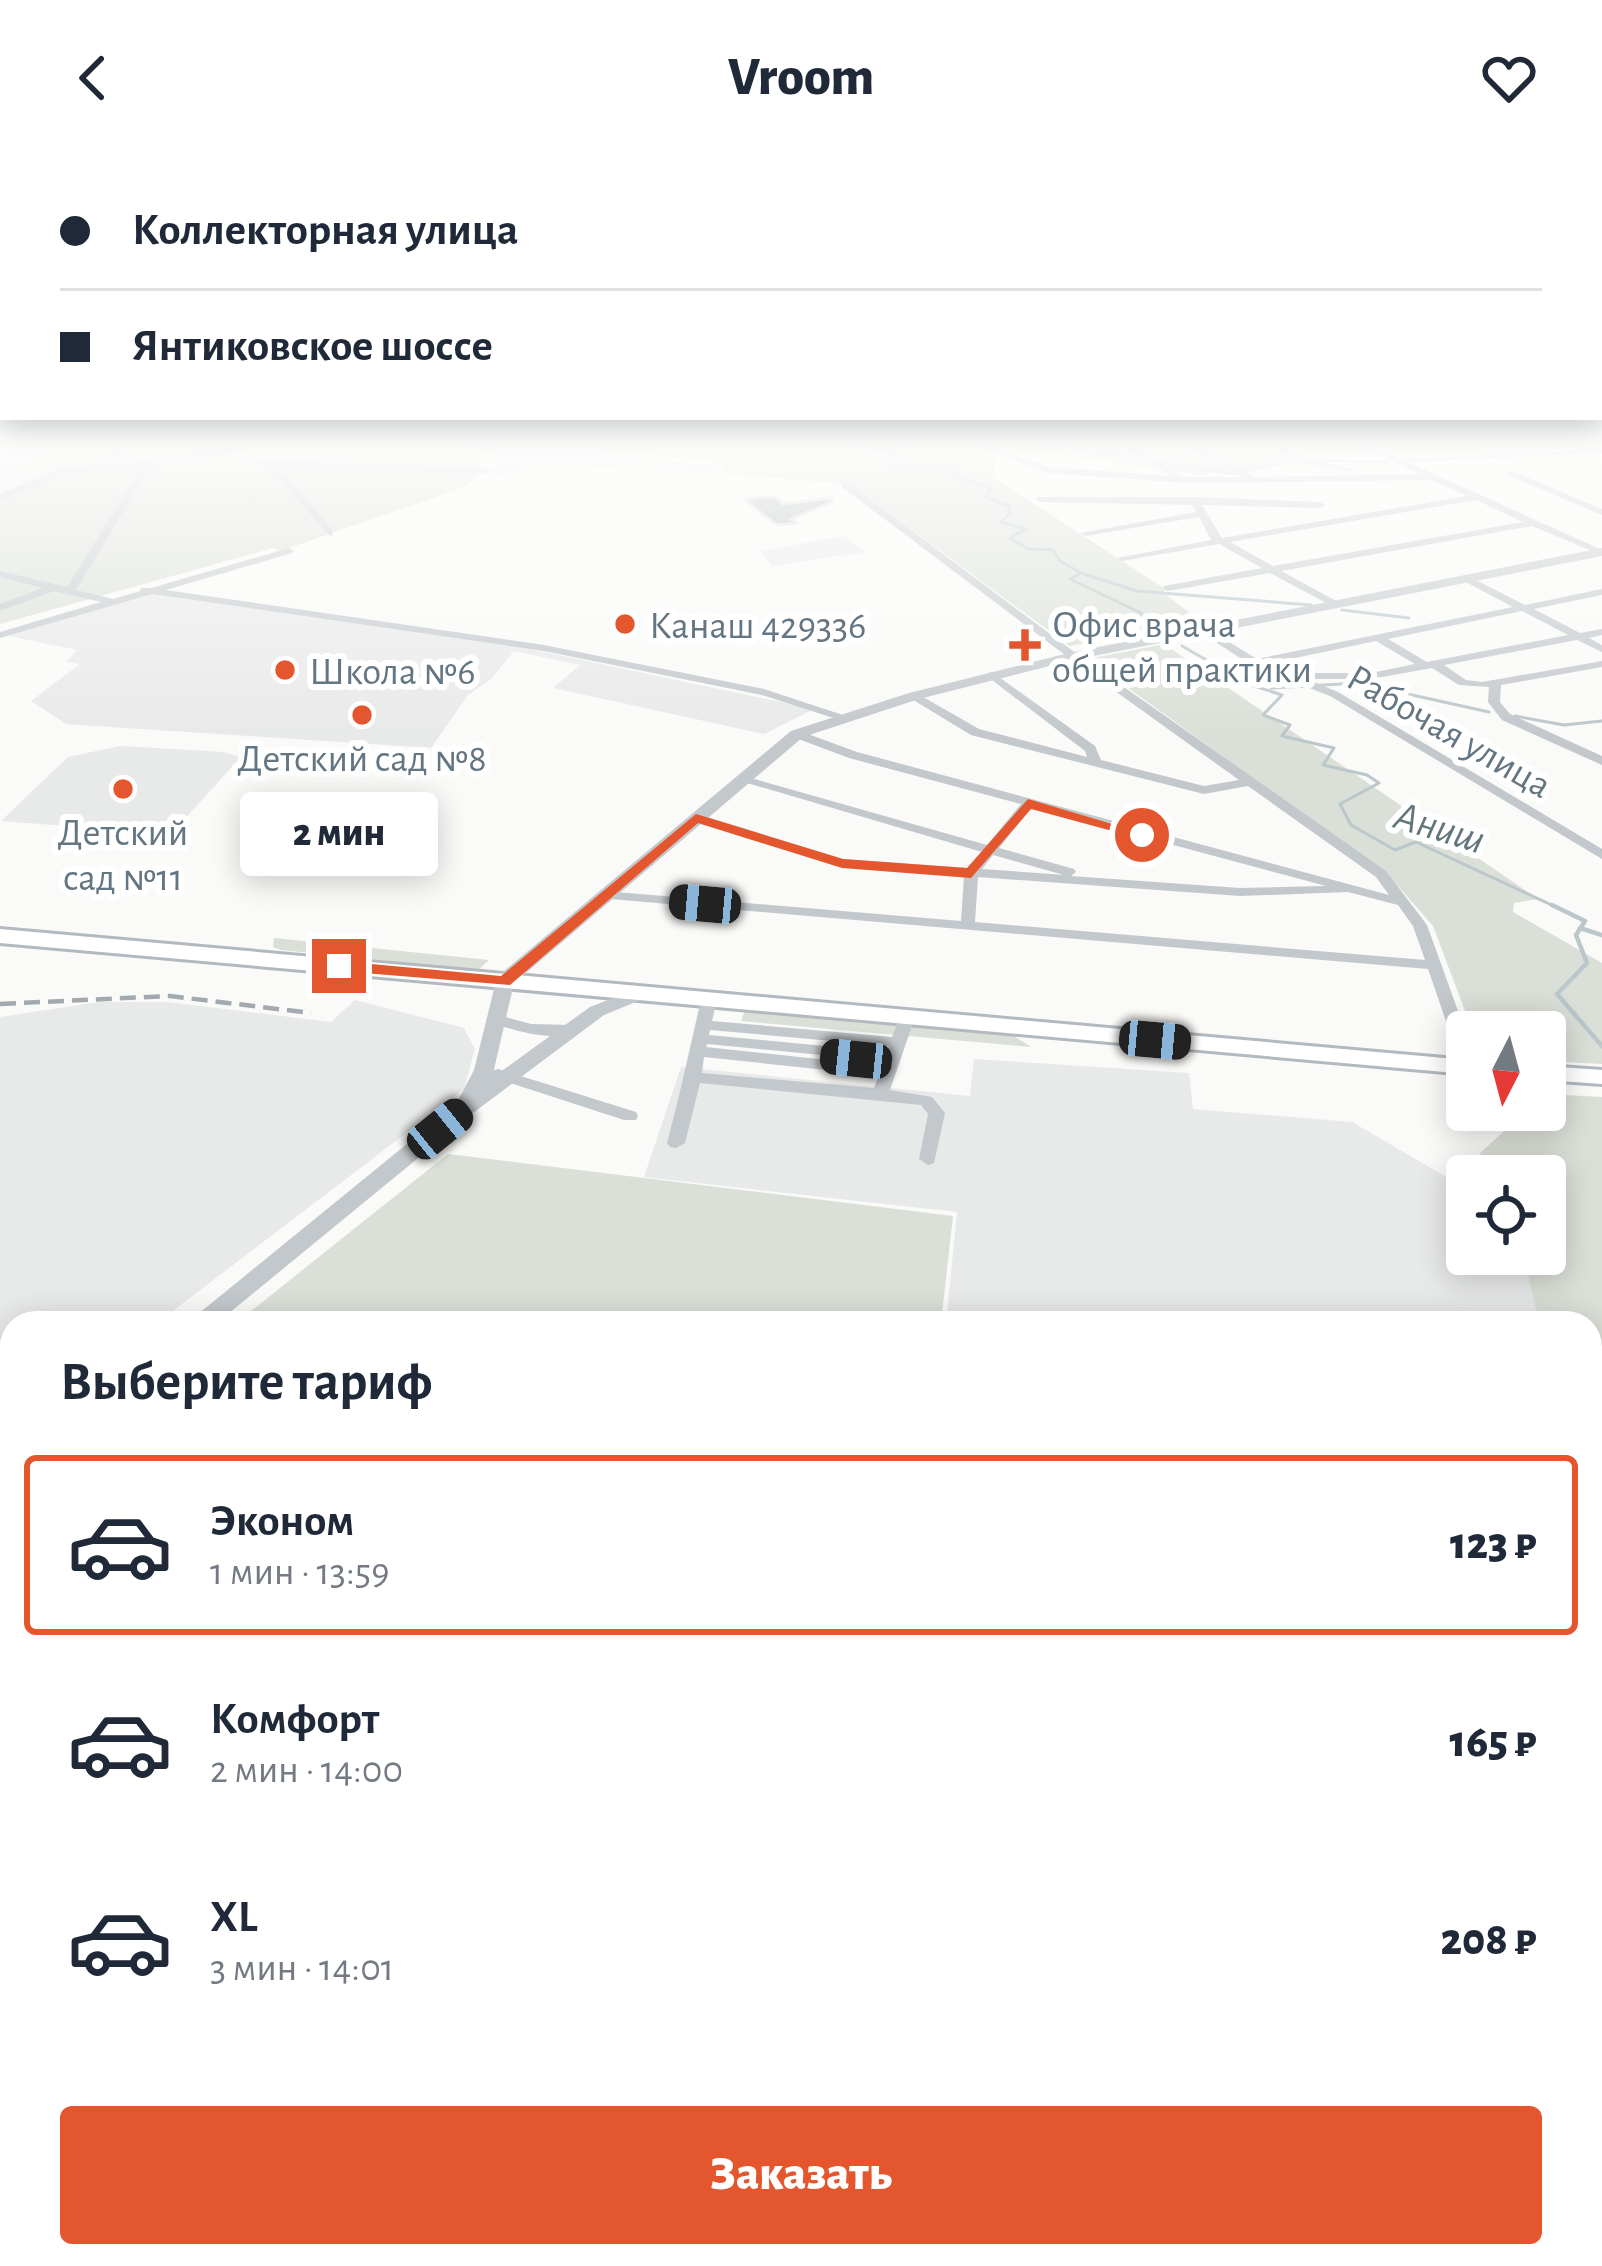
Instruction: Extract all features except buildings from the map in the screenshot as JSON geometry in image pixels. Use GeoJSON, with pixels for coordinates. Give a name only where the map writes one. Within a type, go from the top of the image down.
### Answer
{"type":"FeatureCollection","features":[{"type":"Feature","properties":{"kind":"main road"},"geometry":{"type":"LineString","coordinates":[[0,936],[504,981],[596,1000],[641,994],[709,1000],[794,1055],[1446,1063]]}},
{"type":"Feature","properties":{"kind":"main road"},"geometry":{"type":"LineString","coordinates":[[1566,1074],[1602,1077]]}},
{"type":"Feature","properties":{"kind":"street"},"geometry":{"type":"LineString","coordinates":[[71,590],[102,539]]}},
{"type":"Feature","properties":{"kind":"street"},"geometry":{"type":"LineString","coordinates":[[919,539],[1073,656],[1381,874],[1420,925],[1450,1011]]}},
{"type":"Feature","properties":{"kind":"street"},"geometry":{"type":"LineString","coordinates":[[1122,558],[1230,539]]}},
{"type":"Feature","properties":{"kind":"street"},"geometry":{"type":"LineString","coordinates":[[1168,588],[1440,539]]}},
{"type":"Feature","properties":{"kind":"street"},"geometry":{"type":"LineString","coordinates":[[1570,539],[1601,553]]}},
{"type":"Feature","properties":{"kind":"street"},"geometry":{"type":"LineString","coordinates":[[1221,541],[1334,604]]}},
{"type":"Feature","properties":{"kind":"street"},"geometry":{"type":"LineString","coordinates":[[0,634],[289,550]]}},
{"type":"Feature","properties":{"kind":"street"},"geometry":{"type":"LineString","coordinates":[[496,1073],[494,1019],[504,981],[797,734],[914,696],[1073,656],[1601,553]]}},
{"type":"Feature","properties":{"kind":"street"},"geometry":{"type":"LineString","coordinates":[[0,574],[109,601]]}},
{"type":"Feature","properties":{"kind":"street"},"geometry":{"type":"LineString","coordinates":[[1466,578],[1602,649]]}},
{"type":"Feature","properties":{"kind":"street"},"geometry":{"type":"LineString","coordinates":[[0,608],[57,586]]}},
{"type":"Feature","properties":{"kind":"street"},"geometry":{"type":"LineString","coordinates":[[145,590],[544,648],[764,692],[843,717]]}},
{"type":"Feature","properties":{"kind":"street"},"geometry":{"type":"LineString","coordinates":[[1255,663],[1602,592]]}},
{"type":"Feature","properties":{"kind":"street","name":"Рабочая улица"},"geometry":{"type":"LineString","coordinates":[[1202,630],[1255,663],[1334,694],[1602,855]]}},
{"type":"Feature","properties":{"kind":"street"},"geometry":{"type":"LineString","coordinates":[[1270,670],[1301,676],[1371,676],[1602,632]]}},
{"type":"Feature","properties":{"kind":"street"},"geometry":{"type":"LineString","coordinates":[[1378,638],[1463,682],[1495,684],[1602,664]]}},
{"type":"Feature","properties":{"kind":"street"},"geometry":{"type":"LineString","coordinates":[[992,675],[1091,749],[1095,763]]}},
{"type":"Feature","properties":{"kind":"street"},"geometry":{"type":"LineString","coordinates":[[1495,684],[1494,702],[1506,717],[1602,761]]}},
{"type":"Feature","properties":{"kind":"street"},"geometry":{"type":"LineString","coordinates":[[914,696],[975,732],[1095,763],[1204,790],[1253,782]]}},
{"type":"Feature","properties":{"kind":"street"},"geometry":{"type":"LineString","coordinates":[[797,734],[853,755],[1028,804],[1401,902]]}},
{"type":"Feature","properties":{"kind":"street"},"geometry":{"type":"LineString","coordinates":[[743,779],[1108,884]]}},
{"type":"Feature","properties":{"kind":"street"},"geometry":{"type":"LineString","coordinates":[[968,926],[971,873],[1028,804]]}},
{"type":"Feature","properties":{"kind":"street"},"geometry":{"type":"LineString","coordinates":[[696,818],[842,863],[1240,892],[1343,890]]}},
{"type":"Feature","properties":{"kind":"street"},"geometry":{"type":"LineString","coordinates":[[604,895],[1435,965]]}},
{"type":"Feature","properties":{"kind":"street"},"geometry":{"type":"LineString","coordinates":[[215,1311],[465,1108],[496,1073],[570,1030],[596,1000]]}},
{"type":"Feature","properties":{"kind":"street"},"geometry":{"type":"LineString","coordinates":[[709,1000],[794,1055],[926,1101],[937,1113],[928,1159]]}},
{"type":"Feature","properties":{"kind":"street"},"geometry":{"type":"LineString","coordinates":[[494,1019],[530,1029],[570,1030]]}},
{"type":"Feature","properties":{"kind":"street"},"geometry":{"type":"LineString","coordinates":[[676,1143],[794,1055]]}},
{"type":"Feature","properties":{"kind":"street"},"geometry":{"type":"LineString","coordinates":[[496,1073],[631,1115]]}},
{"type":"Feature","properties":{"kind":"shaded area"},"geometry":{"type":"Polygon","coordinates":[[[0,539],[313,539],[280,551],[273,548],[0,624],[0,539]]]}},
{"type":"Feature","properties":{"kind":"shaded area"},"geometry":{"type":"Polygon","coordinates":[[[850,539],[866,552],[772,566],[759,551],[850,539]]]}},
{"type":"Feature","properties":{"kind":"shaded area"},"geometry":{"type":"Polygon","coordinates":[[[925,539],[1089,539],[1165,589],[1163,593],[1201,621],[1070,646],[925,539]]]}},
{"type":"Feature","properties":{"kind":"shaded area"},"geometry":{"type":"Polygon","coordinates":[[[145,593],[531,649],[814,709],[764,734],[553,688],[580,665],[514,651],[491,679],[468,695],[431,748],[66,724],[31,701],[80,664],[66,662],[77,650],[9,636],[145,593]]]}},
{"type":"Feature","properties":{"kind":"shaded area"},"geometry":{"type":"Polygon","coordinates":[[[1164,644],[1538,899],[1514,903],[1513,912],[1602,963],[1602,1064],[1566,1062],[1566,1011],[1465,1011],[1433,926],[1390,877],[1088,659],[1164,644]]]}},
{"type":"Feature","properties":{"kind":"shaded area","name":"Детский сад №11"},"geometry":{"type":"Polygon","coordinates":[[[120,746],[241,757],[171,834],[1,821],[68,757],[120,746]]]}},
{"type":"Feature","properties":{"kind":"shaded area"},"geometry":{"type":"Polygon","coordinates":[[[274,938],[489,960],[478,970],[281,950],[273,947],[274,938]]]}},
{"type":"Feature","properties":{"kind":"shaded area"},"geometry":{"type":"Polygon","coordinates":[[[355,1000],[464,1028],[475,1049],[464,1089],[173,1311],[0,1311],[0,1017],[99,1002],[167,1002],[331,1022],[355,1000]]]}},
{"type":"Feature","properties":{"kind":"shaded area"},"geometry":{"type":"Polygon","coordinates":[[[745,1011],[1014,1036],[1031,1047],[741,1021],[745,1011]]]}},
{"type":"Feature","properties":{"kind":"shaded area"},"geometry":{"type":"Polygon","coordinates":[[[974,1059],[1189,1073],[1193,1109],[1352,1122],[1446,1177],[1446,1275],[1528,1275],[1536,1311],[947,1311],[957,1212],[644,1177],[681,1067],[970,1096],[974,1059]]]}},
{"type":"Feature","properties":{"kind":"shaded area"},"geometry":{"type":"Polygon","coordinates":[[[1566,1095],[1602,1097],[1602,1311],[1536,1311],[1528,1275],[1566,1275],[1566,1155],[1480,1153],[1504,1131],[1566,1131],[1566,1095]]]}},
{"type":"Feature","properties":{"kind":"shaded area"},"geometry":{"type":"Polygon","coordinates":[[[448,1154],[953,1216],[942,1311],[251,1311],[448,1154]]]}},
{"type":"Feature","properties":{"kind":"waterway","name":"Аниш"},"geometry":{"type":"LineString","coordinates":[[1012,539],[1028,549],[1053,550],[1060,561],[1081,573]]}},
{"type":"Feature","properties":{"kind":"waterway"},"geometry":{"type":"LineString","coordinates":[[1081,573],[1137,591],[1311,605]]}},
{"type":"Feature","properties":{"kind":"waterway","name":"Аниш"},"geometry":{"type":"LineString","coordinates":[[1081,573],[1070,579],[1141,613],[1143,623],[1151,628]]}},
{"type":"Feature","properties":{"kind":"waterway"},"geometry":{"type":"LineString","coordinates":[[1342,610],[1409,618]]}},
{"type":"Feature","properties":{"kind":"waterway","name":"Аниш"},"geometry":{"type":"LineString","coordinates":[[1182,646],[1210,662],[1223,676],[1282,695],[1263,715],[1290,725],[1282,736],[1334,748],[1323,765],[1367,775],[1379,783],[1340,804],[1351,825],[1395,850],[1416,842],[1558,908]]}},
{"type":"Feature","properties":{"kind":"waterway"},"geometry":{"type":"LineString","coordinates":[[1271,688],[1358,683],[1489,712]]}},
{"type":"Feature","properties":{"kind":"waterway"},"geometry":{"type":"LineString","coordinates":[[1515,716],[1564,725],[1602,721]]}},
{"type":"Feature","properties":{"kind":"waterway","name":"Аниш"},"geometry":{"type":"LineString","coordinates":[[1552,905],[1585,921],[1580,928]]}},
{"type":"Feature","properties":{"kind":"waterway"},"geometry":{"type":"LineString","coordinates":[[1580,928],[1602,935]]}},
{"type":"Feature","properties":{"kind":"waterway","name":"Аниш"},"geometry":{"type":"LineString","coordinates":[[1580,928],[1576,935],[1587,963],[1557,994],[1602,1046]]}},
{"type":"Feature","properties":{"kind":"railway"},"geometry":{"type":"LineString","coordinates":[[0,1004],[170,996],[311,1013]]}},
{"type":"Feature","properties":{"kind":"place","name":"Канаш 429336"},"geometry":{"type":"Point","coordinates":[625,624]}},
{"type":"Feature","properties":{"kind":"place","name":"Офис врача общей практики"},"geometry":{"type":"Point","coordinates":[1025,645]}},
{"type":"Feature","properties":{"kind":"place","name":"Школа №6"},"geometry":{"type":"Point","coordinates":[285,670]}},
{"type":"Feature","properties":{"kind":"place","name":"Детский сад №8"},"geometry":{"type":"Point","coordinates":[362,715]}},
{"type":"Feature","properties":{"kind":"place","name":"Детский сад №11"},"geometry":{"type":"Point","coordinates":[123,789]}},
{"type":"Feature","properties":{"kind":"route"},"geometry":{"type":"LineString","coordinates":[[339,966],[504,981],[696,818],[842,863],[971,873],[1028,804],[1142,835]]}}]}
